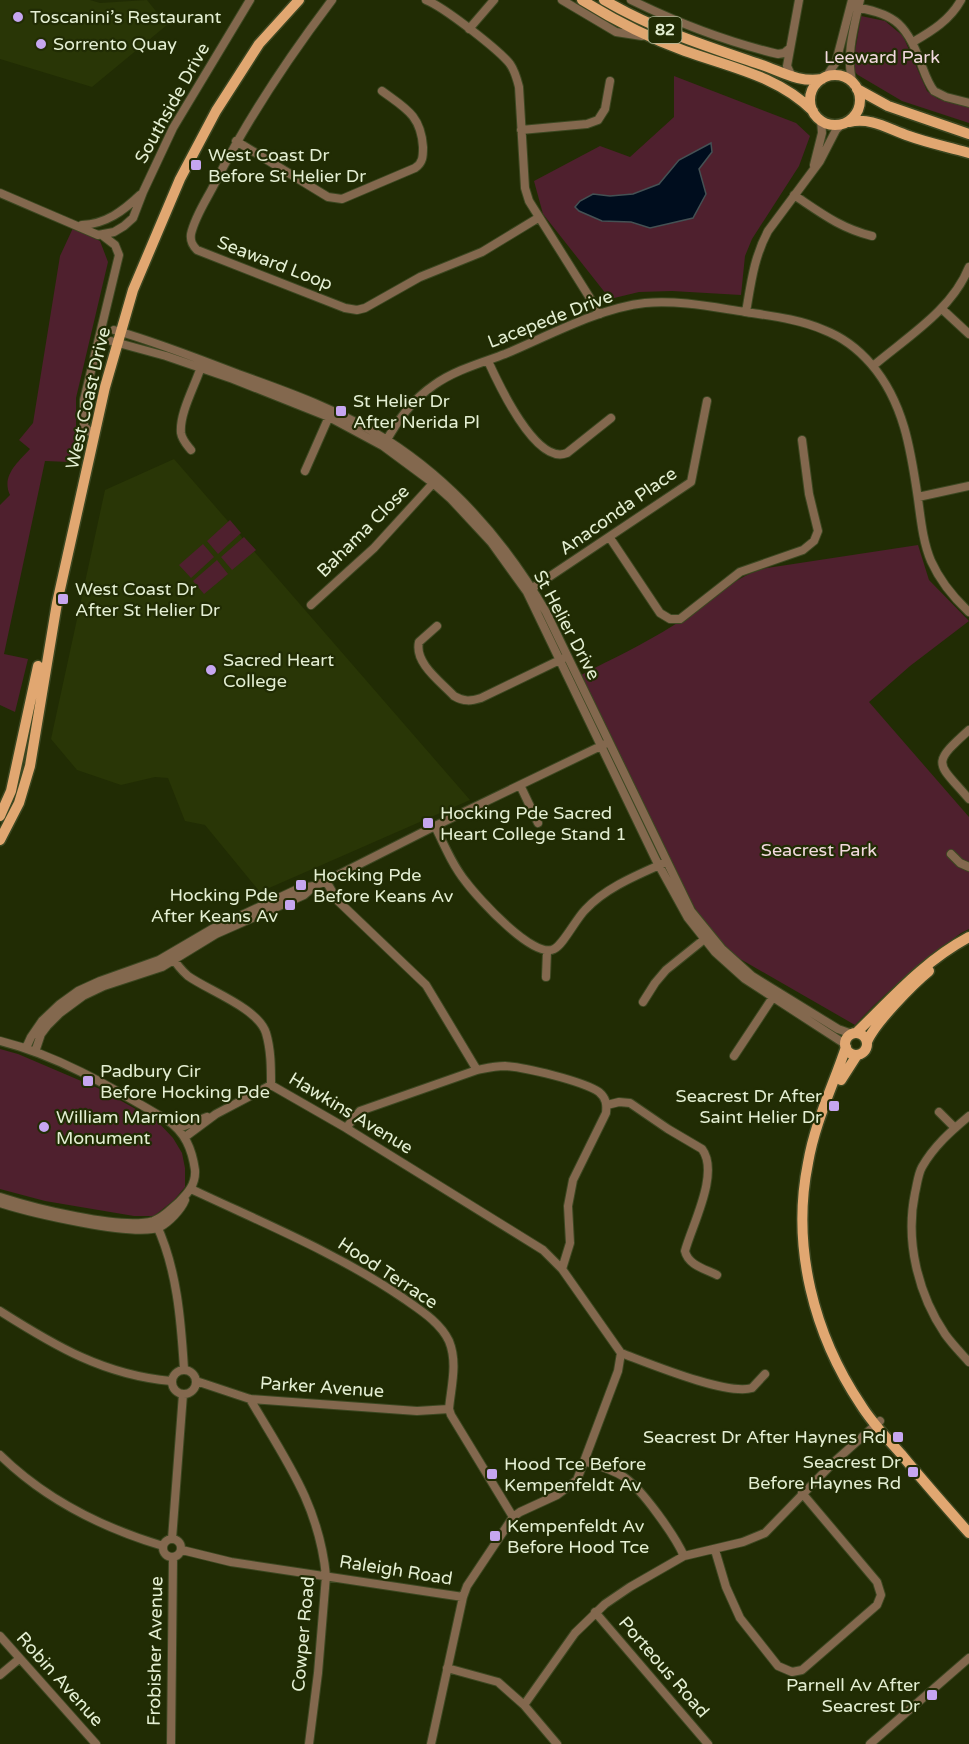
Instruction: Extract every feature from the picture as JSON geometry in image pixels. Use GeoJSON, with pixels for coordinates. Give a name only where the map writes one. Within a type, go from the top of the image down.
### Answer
{"type":"FeatureCollection","features":[{"type":"Feature","properties":{"kind":"main road","name":"West Coast Drive"},"geometry":{"type":"LineString","coordinates":[[0,816],[11,791],[19,759],[90,432],[128,284],[172,181],[219,94],[250,46],[289,0]]}},
{"type":"Feature","properties":{"kind":"main road","name":"West Coast Drive"},"geometry":{"type":"LineString","coordinates":[[0,840],[19,803],[30,766],[57,603],[115,336],[172,196],[210,121],[260,44],[299,0]]}},
{"type":"Feature","properties":{"kind":"main road","name":"82"},"geometry":{"type":"LineString","coordinates":[[582,0],[682,50],[769,80],[804,103],[821,120]]}},
{"type":"Feature","properties":{"kind":"main road","name":"82"},"geometry":{"type":"LineString","coordinates":[[604,0],[689,40],[792,77],[806,80],[841,76],[888,106],[969,134]]}},
{"type":"Feature","properties":{"kind":"main road"},"geometry":{"type":"LineString","coordinates":[[813,111],[810,96],[814,86],[824,78]]}},
{"type":"Feature","properties":{"kind":"main road"},"geometry":{"type":"LineString","coordinates":[[844,123],[858,110],[860,100],[855,86]]}},
{"type":"Feature","properties":{"kind":"main road"},"geometry":{"type":"LineString","coordinates":[[821,120],[831,125],[858,120],[870,121],[910,136],[969,153]]}},
{"type":"Feature","properties":{"kind":"main road"},"geometry":{"type":"LineString","coordinates":[[968,1527],[850,1389],[827,1344],[814,1304],[803,1243],[802,1216],[807,1164],[817,1124],[850,1040],[911,978],[944,952],[969,937]]}},
{"type":"Feature","properties":{"kind":"main road"},"geometry":{"type":"LineString","coordinates":[[878,1423],[834,1344],[816,1287],[810,1248],[809,1198],[818,1144],[841,1080],[857,1055],[863,1052],[881,1020],[924,975],[969,944]]}},
{"type":"Feature","properties":{"kind":"main road"},"geometry":{"type":"LineString","coordinates":[[850,1040],[864,1037],[867,1042]]}},
{"type":"Feature","properties":{"kind":"main road"},"geometry":{"type":"LineString","coordinates":[[850,1040],[850,1053],[857,1055]]}},
{"type":"Feature","properties":{"kind":"street","name":"Southside Drive"},"geometry":{"type":"LineString","coordinates":[[102,235],[114,232],[133,218],[142,192],[174,128],[250,0]]}},
{"type":"Feature","properties":{"kind":"street","name":"Seaward Loop"},"geometry":{"type":"LineString","coordinates":[[332,0],[292,52],[236,141],[194,223],[191,235],[192,245],[202,253],[350,309],[365,308],[420,277],[482,252],[538,218]]}},
{"type":"Feature","properties":{"kind":"street"},"geometry":{"type":"LineString","coordinates":[[426,0],[469,29],[510,63],[519,87],[525,188],[529,201],[600,314]]}},
{"type":"Feature","properties":{"kind":"street"},"geometry":{"type":"LineString","coordinates":[[469,29],[494,0]]}},
{"type":"Feature","properties":{"kind":"street"},"geometry":{"type":"LineString","coordinates":[[562,0],[616,32],[655,38]]}},
{"type":"Feature","properties":{"kind":"street"},"geometry":{"type":"LineString","coordinates":[[631,0],[683,25],[713,35],[778,54],[790,48]]}},
{"type":"Feature","properties":{"kind":"street"},"geometry":{"type":"LineString","coordinates":[[792,77],[787,66],[799,0]]}},
{"type":"Feature","properties":{"kind":"street"},"geometry":{"type":"LineString","coordinates":[[913,42],[937,28],[961,0]]}},
{"type":"Feature","properties":{"kind":"street"},"geometry":{"type":"LineString","coordinates":[[855,3],[893,19],[906,30],[934,91],[969,103]]}},
{"type":"Feature","properties":{"kind":"street"},"geometry":{"type":"LineString","coordinates":[[824,78],[836,62],[855,3]]}},
{"type":"Feature","properties":{"kind":"street"},"geometry":{"type":"LineString","coordinates":[[855,3],[850,74],[855,86]]}},
{"type":"Feature","properties":{"kind":"street"},"geometry":{"type":"LineString","coordinates":[[521,130],[587,124],[598,120],[605,109],[610,81]]}},
{"type":"Feature","properties":{"kind":"street"},"geometry":{"type":"LineString","coordinates":[[236,141],[328,197],[342,199],[415,168],[422,161],[422,141],[417,120],[410,111],[382,91]]}},
{"type":"Feature","properties":{"kind":"street"},"geometry":{"type":"LineString","coordinates":[[813,168],[822,132],[821,120]]}},
{"type":"Feature","properties":{"kind":"street"},"geometry":{"type":"LineString","coordinates":[[746,312],[752,272],[768,231],[820,161],[836,130],[844,123]]}},
{"type":"Feature","properties":{"kind":"street","name":"Southside Drive"},"geometry":{"type":"LineString","coordinates":[[78,225],[99,223],[112,218],[142,192]]}},
{"type":"Feature","properties":{"kind":"street"},"geometry":{"type":"LineString","coordinates":[[0,193],[102,235],[115,245],[120,255],[84,400],[84,426],[90,432]]}},
{"type":"Feature","properties":{"kind":"street"},"geometry":{"type":"LineString","coordinates":[[794,195],[836,224],[872,236]]}},
{"type":"Feature","properties":{"kind":"street"},"geometry":{"type":"LineString","coordinates":[[873,366],[942,309],[965,277],[969,267]]}},
{"type":"Feature","properties":{"kind":"street","name":"Lacepede Drive"},"geometry":{"type":"LineString","coordinates":[[385,443],[400,417],[421,394],[450,375],[600,314],[643,303],[666,302],[691,303],[787,318],[822,329],[852,346],[873,366],[887,386],[900,411],[906,434],[924,540],[932,562],[949,590],[969,612]]}},
{"type":"Feature","properties":{"kind":"street"},"geometry":{"type":"LineString","coordinates":[[942,309],[969,334]]}},
{"type":"Feature","properties":{"kind":"street","name":"St Helier Drive"},"geometry":{"type":"LineString","coordinates":[[115,336],[202,365],[331,414],[385,443],[435,481],[488,528],[530,591],[663,863],[707,938],[729,966],[850,1040]]}},
{"type":"Feature","properties":{"kind":"street"},"geometry":{"type":"LineString","coordinates":[[488,361],[511,408],[547,452],[561,455],[567,453],[611,418]]}},
{"type":"Feature","properties":{"kind":"street"},"geometry":{"type":"LineString","coordinates":[[191,450],[182,438],[181,432],[189,397],[202,365]]}},
{"type":"Feature","properties":{"kind":"street","name":"Anaconda Place"},"geometry":{"type":"LineString","coordinates":[[530,591],[691,482],[707,401]]}},
{"type":"Feature","properties":{"kind":"street"},"geometry":{"type":"LineString","coordinates":[[305,471],[331,414]]}},
{"type":"Feature","properties":{"kind":"street"},"geometry":{"type":"LineString","coordinates":[[609,538],[660,613],[670,619],[680,619],[740,573],[804,550],[814,541],[818,531],[809,495],[802,440]]}},
{"type":"Feature","properties":{"kind":"street","name":"Bahama Close"},"geometry":{"type":"LineString","coordinates":[[311,605],[374,548],[435,481]]}},
{"type":"Feature","properties":{"kind":"street"},"geometry":{"type":"LineString","coordinates":[[918,497],[969,486]]}},
{"type":"Feature","properties":{"kind":"street"},"geometry":{"type":"LineString","coordinates":[[437,626],[419,642],[417,652],[424,663],[459,699],[468,701],[481,698],[563,658]]}},
{"type":"Feature","properties":{"kind":"street"},"geometry":{"type":"LineString","coordinates":[[969,730],[946,751],[942,760],[944,770],[969,799]]}},
{"type":"Feature","properties":{"kind":"street"},"geometry":{"type":"LineString","coordinates":[[30,1050],[41,1034],[70,1004],[104,986],[162,967],[172,957],[212,929],[300,888],[326,881],[606,744]]}},
{"type":"Feature","properties":{"kind":"street"},"geometry":{"type":"LineString","coordinates":[[520,785],[538,823]]}},
{"type":"Feature","properties":{"kind":"street"},"geometry":{"type":"LineString","coordinates":[[435,826],[465,882],[513,932],[528,943],[547,951],[553,950],[562,942],[576,919],[594,901],[618,885],[663,863]]}},
{"type":"Feature","properties":{"kind":"street"},"geometry":{"type":"LineString","coordinates":[[951,854],[960,863],[969,867]]}},
{"type":"Feature","properties":{"kind":"street"},"geometry":{"type":"LineString","coordinates":[[326,881],[337,900],[426,985],[477,1070]]}},
{"type":"Feature","properties":{"kind":"street"},"geometry":{"type":"LineString","coordinates":[[643,1002],[660,977],[707,938]]}},
{"type":"Feature","properties":{"kind":"street"},"geometry":{"type":"LineString","coordinates":[[546,977],[547,951]]}},
{"type":"Feature","properties":{"kind":"street","name":"Hawkins Avenue"},"geometry":{"type":"LineString","coordinates":[[172,957],[190,977],[248,1012],[261,1024],[266,1031],[270,1052],[271,1084],[543,1250],[562,1269],[621,1353]]}},
{"type":"Feature","properties":{"kind":"street"},"geometry":{"type":"LineString","coordinates":[[734,1056],[774,995]]}},
{"type":"Feature","properties":{"kind":"street"},"geometry":{"type":"LineString","coordinates":[[0,1041],[30,1050],[110,1087],[179,1128],[185,1137],[195,1169],[189,1192],[156,1224],[135,1229],[45,1216],[0,1203]]}},
{"type":"Feature","properties":{"kind":"street"},"geometry":{"type":"LineString","coordinates":[[346,1128],[360,1111],[477,1070],[501,1066],[561,1078],[593,1089],[605,1101],[606,1113],[573,1180],[568,1206],[570,1243],[562,1269]]}},
{"type":"Feature","properties":{"kind":"street"},"geometry":{"type":"LineString","coordinates":[[179,1128],[216,1114],[271,1084]]}},
{"type":"Feature","properties":{"kind":"street"},"geometry":{"type":"LineString","coordinates":[[605,1101],[630,1103],[702,1149],[706,1154],[708,1171],[699,1213],[685,1251],[693,1264],[717,1275]]}},
{"type":"Feature","properties":{"kind":"street"},"geometry":{"type":"LineString","coordinates":[[939,1112],[955,1128]]}},
{"type":"Feature","properties":{"kind":"street"},"geometry":{"type":"LineString","coordinates":[[185,1137],[216,1114]]}},
{"type":"Feature","properties":{"kind":"street"},"geometry":{"type":"LineString","coordinates":[[969,1116],[933,1151],[921,1169],[913,1203],[910,1235],[919,1276],[930,1309],[946,1335],[969,1362]]}},
{"type":"Feature","properties":{"kind":"street","name":"Hood Terrace"},"geometry":{"type":"LineString","coordinates":[[189,1192],[340,1259],[424,1312],[443,1332],[452,1350],[454,1371],[449,1409]]}},
{"type":"Feature","properties":{"kind":"street"},"geometry":{"type":"LineString","coordinates":[[0,1197],[45,1210],[110,1221],[156,1224]]}},
{"type":"Feature","properties":{"kind":"street"},"geometry":{"type":"LineString","coordinates":[[156,1224],[180,1307],[184,1369]]}},
{"type":"Feature","properties":{"kind":"street"},"geometry":{"type":"LineString","coordinates":[[0,1311],[56,1344],[96,1364],[146,1379],[171,1381]]}},
{"type":"Feature","properties":{"kind":"street"},"geometry":{"type":"LineString","coordinates":[[431,1744],[463,1597],[472,1577],[513,1517],[566,1490],[577,1480],[618,1371],[621,1353],[700,1380],[737,1389],[752,1388],[765,1374]]}},
{"type":"Feature","properties":{"kind":"street"},"geometry":{"type":"LineString","coordinates":[[184,1369],[192,1373],[196,1381],[193,1389],[183,1394],[175,1391],[171,1381],[174,1373],[184,1369]]}},
{"type":"Feature","properties":{"kind":"street","name":"Parker Avenue"},"geometry":{"type":"LineString","coordinates":[[196,1381],[250,1399],[417,1411],[449,1409]]}},
{"type":"Feature","properties":{"kind":"street"},"geometry":{"type":"LineString","coordinates":[[172,1539],[183,1394]]}},
{"type":"Feature","properties":{"kind":"street","name":"Cowper Road"},"geometry":{"type":"LineString","coordinates":[[250,1399],[299,1483],[319,1531],[326,1575],[318,1673],[309,1744]]}},
{"type":"Feature","properties":{"kind":"street"},"geometry":{"type":"LineString","coordinates":[[449,1409],[513,1517]]}},
{"type":"Feature","properties":{"kind":"street"},"geometry":{"type":"LineString","coordinates":[[524,1705],[575,1633],[595,1612],[630,1587],[684,1556],[715,1550],[753,1539],[765,1533],[802,1493],[878,1423]]}},
{"type":"Feature","properties":{"kind":"street"},"geometry":{"type":"LineString","coordinates":[[0,1455],[33,1483],[69,1507],[111,1528],[163,1546]]}},
{"type":"Feature","properties":{"kind":"street"},"geometry":{"type":"LineString","coordinates":[[584,1461],[615,1472],[632,1484],[675,1539],[684,1556]]}},
{"type":"Feature","properties":{"kind":"street"},"geometry":{"type":"LineString","coordinates":[[715,1550],[726,1587],[740,1618],[778,1666],[792,1672],[802,1670],[877,1605],[881,1595],[878,1582],[802,1493]]}},
{"type":"Feature","properties":{"kind":"street"},"geometry":{"type":"LineString","coordinates":[[172,1539],[180,1542],[182,1550],[173,1558],[165,1555],[163,1546],[166,1541],[172,1539]]}},
{"type":"Feature","properties":{"kind":"street","name":"Raleigh Road"},"geometry":{"type":"LineString","coordinates":[[182,1550],[231,1562],[463,1597]]}},
{"type":"Feature","properties":{"kind":"street","name":"Frobisher Avenue"},"geometry":{"type":"LineString","coordinates":[[171,1744],[173,1558]]}},
{"type":"Feature","properties":{"kind":"street","name":"Porteous Road"},"geometry":{"type":"LineString","coordinates":[[595,1612],[708,1744]]}},
{"type":"Feature","properties":{"kind":"street","name":"Robin Avenue"},"geometry":{"type":"LineString","coordinates":[[0,1636],[96,1744]]}},
{"type":"Feature","properties":{"kind":"street"},"geometry":{"type":"LineString","coordinates":[[870,1744],[969,1658]]}},
{"type":"Feature","properties":{"kind":"street"},"geometry":{"type":"LineString","coordinates":[[0,1675],[19,1659]]}},
{"type":"Feature","properties":{"kind":"street"},"geometry":{"type":"LineString","coordinates":[[447,1668],[498,1682],[524,1705],[557,1744]]}},
{"type":"Feature","properties":{"kind":"shaded area","name":"Sorrento Quay"},"geometry":{"type":"Polygon","coordinates":[[[0,0],[90,0],[100,3],[147,0],[167,25],[92,87],[0,59],[0,0]]]}},
{"type":"Feature","properties":{"kind":"shaded area","name":"Sacred Heart College"},"geometry":{"type":"Polygon","coordinates":[[[174,459],[470,800],[260,892],[205,825],[185,821],[168,778],[155,777],[121,785],[77,770],[51,739],[105,490],[174,459]]]}},
{"type":"Feature","properties":{"kind":"green space","name":"Leeward Park"},"geometry":{"type":"Polygon","coordinates":[[[861,16],[885,21],[903,36],[927,91],[938,99],[969,107],[969,123],[902,101],[858,75],[852,69],[861,16]]]}},
{"type":"Feature","properties":{"kind":"green space"},"geometry":{"type":"Polygon","coordinates":[[[674,76],[796,123],[810,136],[799,166],[752,239],[745,256],[741,295],[672,291],[639,292],[610,299],[543,214],[534,181],[600,146],[630,157],[674,117],[674,76]]]}},
{"type":"Feature","properties":{"kind":"green space"},"geometry":{"type":"Polygon","coordinates":[[[73,228],[100,241],[108,262],[76,398],[76,437],[70,462],[45,461],[4,654],[28,659],[15,712],[0,705],[0,505],[10,495],[8,482],[12,470],[30,449],[19,440],[33,423],[60,256],[73,228]]]}},
{"type":"Feature","properties":{"kind":"green space"},"geometry":{"type":"Polygon","coordinates":[[[230,520],[241,533],[218,554],[207,541],[230,520]]]}},
{"type":"Feature","properties":{"kind":"green space"},"geometry":{"type":"Polygon","coordinates":[[[244,537],[256,550],[232,570],[221,557],[244,537]]]}},
{"type":"Feature","properties":{"kind":"green space"},"geometry":{"type":"Polygon","coordinates":[[[203,544],[214,557],[191,578],[179,565],[203,544]]]}},
{"type":"Feature","properties":{"kind":"green space","name":"Seacrest Park"},"geometry":{"type":"Polygon","coordinates":[[[918,545],[929,580],[969,621],[910,666],[869,702],[969,817],[969,929],[906,976],[855,1025],[735,956],[706,927],[678,879],[581,675],[663,632],[730,585],[754,572],[767,568],[918,545]]]}},
{"type":"Feature","properties":{"kind":"green space"},"geometry":{"type":"Polygon","coordinates":[[[217,560],[228,574],[204,594],[193,581],[217,560]]]}},
{"type":"Feature","properties":{"kind":"green space"},"geometry":{"type":"Polygon","coordinates":[[[0,1049],[18,1054],[100,1089],[157,1121],[173,1138],[182,1153],[185,1187],[174,1200],[154,1216],[134,1216],[45,1201],[0,1189],[0,1049]]]}},
{"type":"Feature","properties":{"kind":"water"},"geometry":{"type":"Polygon","coordinates":[[[711,143],[712,152],[699,169],[706,194],[693,218],[650,228],[631,222],[602,221],[575,207],[580,201],[593,194],[610,196],[633,194],[659,184],[679,160],[711,143]]]}},
{"type":"Feature","properties":{"kind":"place","name":"Toscanini’s Restaurant"},"geometry":{"type":"Point","coordinates":[18,17]}},
{"type":"Feature","properties":{"kind":"place","name":"Sorrento Quay"},"geometry":{"type":"Point","coordinates":[41,44]}},
{"type":"Feature","properties":{"kind":"place","name":"West Coast Dr Before St Helier Dr"},"geometry":{"type":"Point","coordinates":[196,165]}},
{"type":"Feature","properties":{"kind":"place","name":"St Helier Dr After Nerida Pl"},"geometry":{"type":"Point","coordinates":[341,411]}},
{"type":"Feature","properties":{"kind":"place","name":"West Coast Dr After St Helier Dr"},"geometry":{"type":"Point","coordinates":[63,599]}},
{"type":"Feature","properties":{"kind":"place","name":"Sacred Heart College"},"geometry":{"type":"Point","coordinates":[211,670]}},
{"type":"Feature","properties":{"kind":"place","name":"Hocking Pde Sacred Heart College Stand 1"},"geometry":{"type":"Point","coordinates":[428,823]}},
{"type":"Feature","properties":{"kind":"place","name":"Hocking Pde Before Keans Av"},"geometry":{"type":"Point","coordinates":[301,885]}},
{"type":"Feature","properties":{"kind":"place","name":"Hocking Pde After Keans Av"},"geometry":{"type":"Point","coordinates":[290,905]}},
{"type":"Feature","properties":{"kind":"place","name":"Padbury Cir Before Hocking Pde"},"geometry":{"type":"Point","coordinates":[88,1081]}},
{"type":"Feature","properties":{"kind":"place","name":"Seacrest Dr After Saint Helier Dr"},"geometry":{"type":"Point","coordinates":[834,1106]}},
{"type":"Feature","properties":{"kind":"place","name":"William Marmion Monument"},"geometry":{"type":"Point","coordinates":[44,1127]}},
{"type":"Feature","properties":{"kind":"place","name":"Seacrest Dr After Haynes Rd"},"geometry":{"type":"Point","coordinates":[898,1437]}},
{"type":"Feature","properties":{"kind":"place","name":"Seacrest Dr Before Haynes Rd"},"geometry":{"type":"Point","coordinates":[913,1472]}},
{"type":"Feature","properties":{"kind":"place","name":"Hood Tce Before Kempenfeldt Av"},"geometry":{"type":"Point","coordinates":[492,1474]}},
{"type":"Feature","properties":{"kind":"place","name":"Kempenfeldt Av Before Hood Tce"},"geometry":{"type":"Point","coordinates":[495,1536]}},
{"type":"Feature","properties":{"kind":"place","name":"Parnell Av After Seacrest Dr"},"geometry":{"type":"Point","coordinates":[932,1695]}}]}
